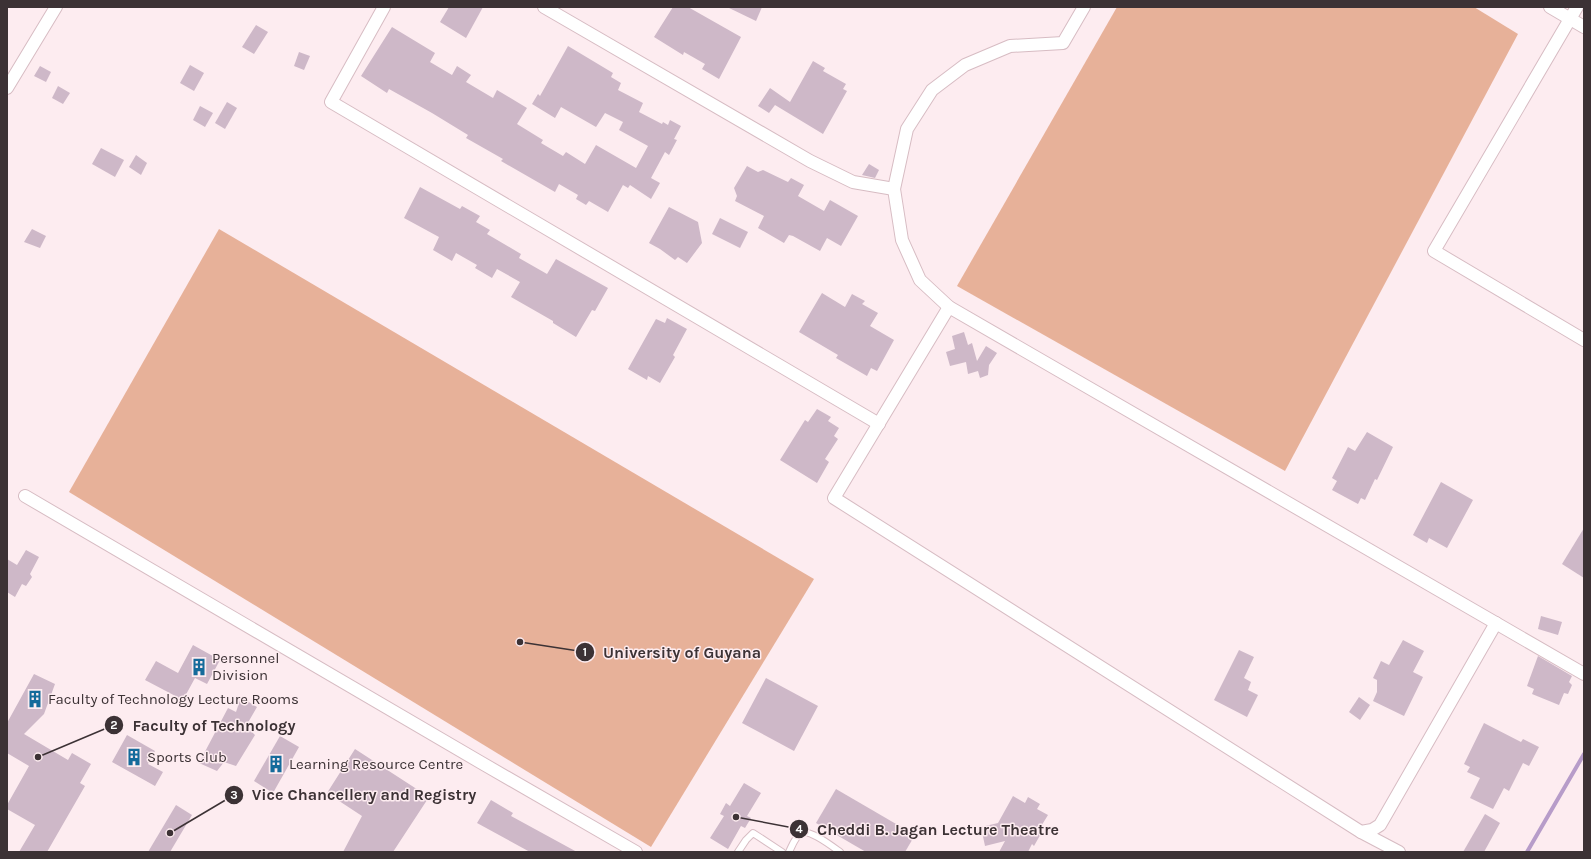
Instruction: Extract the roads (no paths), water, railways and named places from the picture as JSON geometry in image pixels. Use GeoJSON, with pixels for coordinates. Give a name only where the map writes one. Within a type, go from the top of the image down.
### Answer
{"type":"FeatureCollection","features":[{"type":"Feature","properties":{"kind":"street"},"geometry":{"type":"LineString","coordinates":[[7,88],[56,7]]}},
{"type":"Feature","properties":{"kind":"street"},"geometry":{"type":"LineString","coordinates":[[384,7],[331,102],[879,424]]}},
{"type":"Feature","properties":{"kind":"street"},"geometry":{"type":"LineString","coordinates":[[544,7],[810,161],[853,182],[894,189]]}},
{"type":"Feature","properties":{"kind":"street"},"geometry":{"type":"LineString","coordinates":[[1084,7],[1063,43],[1010,46],[965,65],[932,90],[907,129],[894,189],[902,240],[920,280],[949,307],[1584,674]]}},
{"type":"Feature","properties":{"kind":"street"},"geometry":{"type":"LineString","coordinates":[[1550,7],[1584,27]]}},
{"type":"Feature","properties":{"kind":"street"},"geometry":{"type":"LineString","coordinates":[[1577,7],[1434,250],[1584,340]]}},
{"type":"Feature","properties":{"kind":"street"},"geometry":{"type":"LineString","coordinates":[[949,307],[834,498],[1361,832],[1399,852]]}},
{"type":"Feature","properties":{"kind":"street"},"geometry":{"type":"LineString","coordinates":[[25,496],[636,852]]}},
{"type":"Feature","properties":{"kind":"street"},"geometry":{"type":"LineString","coordinates":[[1361,832],[1372,830],[1380,825],[1496,623]]}},
{"type":"Feature","properties":{"kind":"lane"},"geometry":{"type":"LineString","coordinates":[[789,852],[802,832],[812,834],[840,852]]}},
{"type":"Feature","properties":{"kind":"lane"},"geometry":{"type":"LineString","coordinates":[[738,852],[753,833],[782,852]]}},
{"type":"Feature","properties":{"kind":"waterway"},"geometry":{"type":"LineString","coordinates":[[1527,852],[1584,754]]}},
{"type":"Feature","properties":{"kind":"place","name":"University of Guyana"},"geometry":{"type":"Point","coordinates":[520,642]}},
{"type":"Feature","properties":{"kind":"place","name":"Personnel Division"},"geometry":{"type":"Point","coordinates":[199,667]}},
{"type":"Feature","properties":{"kind":"place","name":"Faculty of Technology Lecture Rooms"},"geometry":{"type":"Point","coordinates":[35,699]}},
{"type":"Feature","properties":{"kind":"place","name":"Faculty of Technology"},"geometry":{"type":"Point","coordinates":[38,757]}},
{"type":"Feature","properties":{"kind":"place","name":"Sports Club"},"geometry":{"type":"Point","coordinates":[134,757]}},
{"type":"Feature","properties":{"kind":"place","name":"Learning Resource Centre"},"geometry":{"type":"Point","coordinates":[276,764]}},
{"type":"Feature","properties":{"kind":"place","name":"Cheddi B. Jagan Lecture Theatre"},"geometry":{"type":"Point","coordinates":[736,817]}},
{"type":"Feature","properties":{"kind":"place","name":"Vice Chancellery and Registry"},"geometry":{"type":"Point","coordinates":[170,833]}}]}
